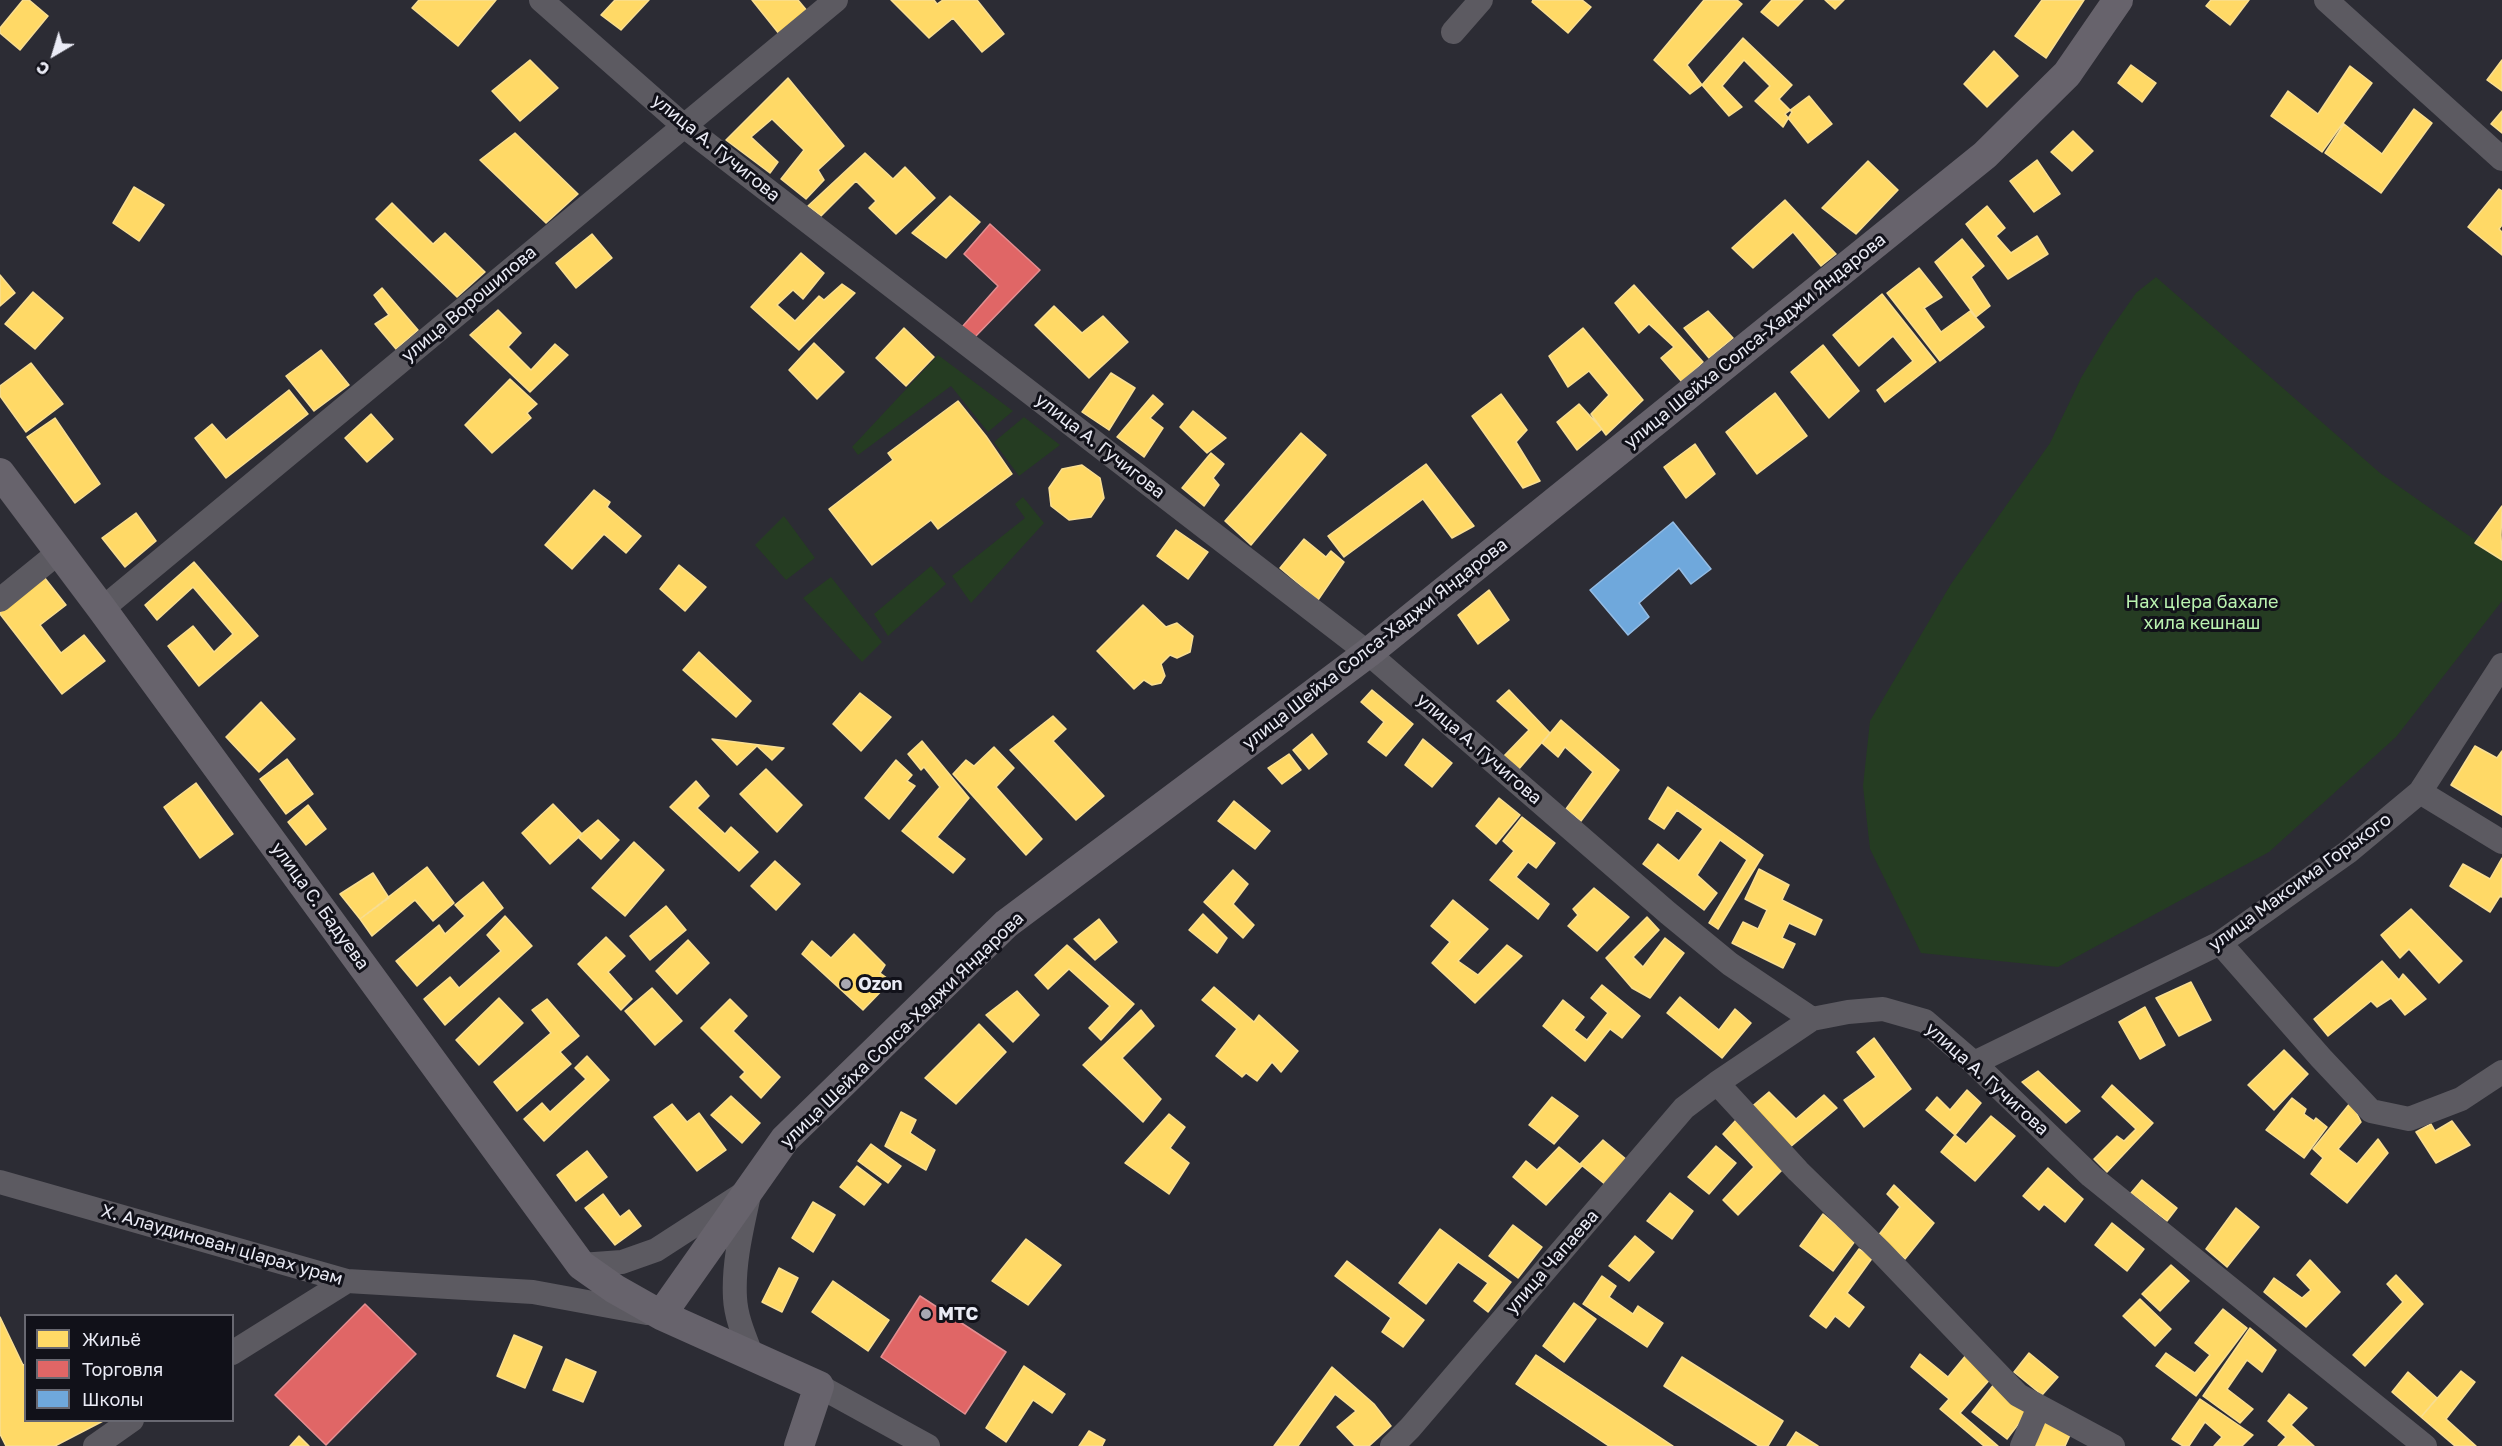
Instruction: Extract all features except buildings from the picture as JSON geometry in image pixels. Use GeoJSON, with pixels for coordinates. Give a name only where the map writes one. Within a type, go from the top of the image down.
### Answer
{"type":"FeatureCollection","features":[{"type":"Feature","properties":{"kind":"main road","name":"улица Шейха Солса-Хаджи Яндарова"},"geometry":{"type":"LineString","coordinates":[[661,1315],[785,1139],[1006,924],[1368,653],[1985,155],[2067,74],[2118,0]]}},
{"type":"Feature","properties":{"kind":"main road","name":"улица С. Бадуева"},"geometry":{"type":"LineString","coordinates":[[0,474],[102,609],[581,1265],[615,1289],[661,1315],[819,1386]]}},
{"type":"Feature","properties":{"kind":"main road"},"geometry":{"type":"LineString","coordinates":[[799,1446],[819,1386]]}},
{"type":"Feature","properties":{"kind":"street","name":"улица А. Гучигова"},"geometry":{"type":"LineString","coordinates":[[541,0],[684,126],[1368,653],[1685,928],[1730,964],[1812,1019],[1848,1012],[1883,1009],[1925,1020],[1974,1063],[2091,1176],[2419,1445]]}},
{"type":"Feature","properties":{"kind":"street","name":"улица Ворошилова"},"geometry":{"type":"LineString","coordinates":[[102,609],[836,0]]}},
{"type":"Feature","properties":{"kind":"street"},"geometry":{"type":"LineString","coordinates":[[1453,32],[1481,0]]}},
{"type":"Feature","properties":{"kind":"street"},"geometry":{"type":"LineString","coordinates":[[2326,0],[2502,159]]}},
{"type":"Feature","properties":{"kind":"street"},"geometry":{"type":"LineString","coordinates":[[0,600],[59,552]]}},
{"type":"Feature","properties":{"kind":"street","name":"улица Максима Горького"},"geometry":{"type":"LineString","coordinates":[[1974,1063],[2220,944],[2348,852],[2420,792],[2502,665]]}},
{"type":"Feature","properties":{"kind":"street"},"geometry":{"type":"LineString","coordinates":[[2420,792],[2502,842]]}},
{"type":"Feature","properties":{"kind":"street"},"geometry":{"type":"LineString","coordinates":[[2220,944],[2320,1058],[2371,1111],[2409,1119],[2461,1099],[2502,1072]]}},
{"type":"Feature","properties":{"kind":"street","name":"улица Чапаева"},"geometry":{"type":"LineString","coordinates":[[1392,1446],[1410,1428],[1684,1108],[1812,1019]]}},
{"type":"Feature","properties":{"kind":"street"},"geometry":{"type":"LineString","coordinates":[[1717,1083],[1798,1171],[1880,1251],[2018,1395],[2113,1446]]}},
{"type":"Feature","properties":{"kind":"street","name":"Х. Алаудинован цIарах урам"},"geometry":{"type":"LineString","coordinates":[[0,1182],[347,1281],[533,1292],[661,1315]]}},
{"type":"Feature","properties":{"kind":"street"},"geometry":{"type":"LineString","coordinates":[[581,1265],[622,1262],[656,1250],[750,1189]]}},
{"type":"Feature","properties":{"kind":"street"},"geometry":{"type":"LineString","coordinates":[[750,1189],[736,1268],[735,1300],[752,1356]]}},
{"type":"Feature","properties":{"kind":"street"},"geometry":{"type":"LineString","coordinates":[[234,1352],[347,1281]]}},
{"type":"Feature","properties":{"kind":"street"},"geometry":{"type":"LineString","coordinates":[[819,1386],[928,1446]]}},
{"type":"Feature","properties":{"kind":"street"},"geometry":{"type":"LineString","coordinates":[[2022,1446],[2040,1407]]}},
{"type":"Feature","properties":{"kind":"street"},"geometry":{"type":"LineString","coordinates":[[95,1446],[129,1422]]}},
{"type":"Feature","properties":{"kind":"green space","name":"Нах цIера бахале хила кешнаш"},"geometry":{"type":"Polygon","coordinates":[[[2156,277],[2380,473],[2502,559],[2502,601],[2396,737],[2269,852],[2058,967],[1921,953],[1870,849],[1863,786],[1870,721],[1951,584],[2050,443],[2081,378],[2108,333],[2136,293],[2156,277]]]}},
{"type":"Feature","properties":{"kind":"green space"},"geometry":{"type":"Polygon","coordinates":[[[938,355],[1013,411],[988,432],[951,386],[858,455],[852,447],[938,355]]]}},
{"type":"Feature","properties":{"kind":"green space"},"geometry":{"type":"Polygon","coordinates":[[[1024,417],[1060,445],[1019,476],[994,442],[1024,417]]]}},
{"type":"Feature","properties":{"kind":"green space"},"geometry":{"type":"Polygon","coordinates":[[[1023,497],[1044,523],[971,603],[952,576],[1025,518],[1015,504],[1023,497]]]}},
{"type":"Feature","properties":{"kind":"green space"},"geometry":{"type":"Polygon","coordinates":[[[784,516],[815,558],[786,580],[755,545],[784,516]]]}},
{"type":"Feature","properties":{"kind":"green space"},"geometry":{"type":"Polygon","coordinates":[[[931,566],[946,584],[888,636],[874,614],[931,566]]]}},
{"type":"Feature","properties":{"kind":"green space"},"geometry":{"type":"Polygon","coordinates":[[[831,577],[882,642],[862,662],[803,598],[831,577]]]}},
{"type":"Feature","properties":{"kind":"place","name":"Ozon"},"geometry":{"type":"Point","coordinates":[846,984]}},
{"type":"Feature","properties":{"kind":"place","name":"МТС"},"geometry":{"type":"Point","coordinates":[926,1314]}}]}
